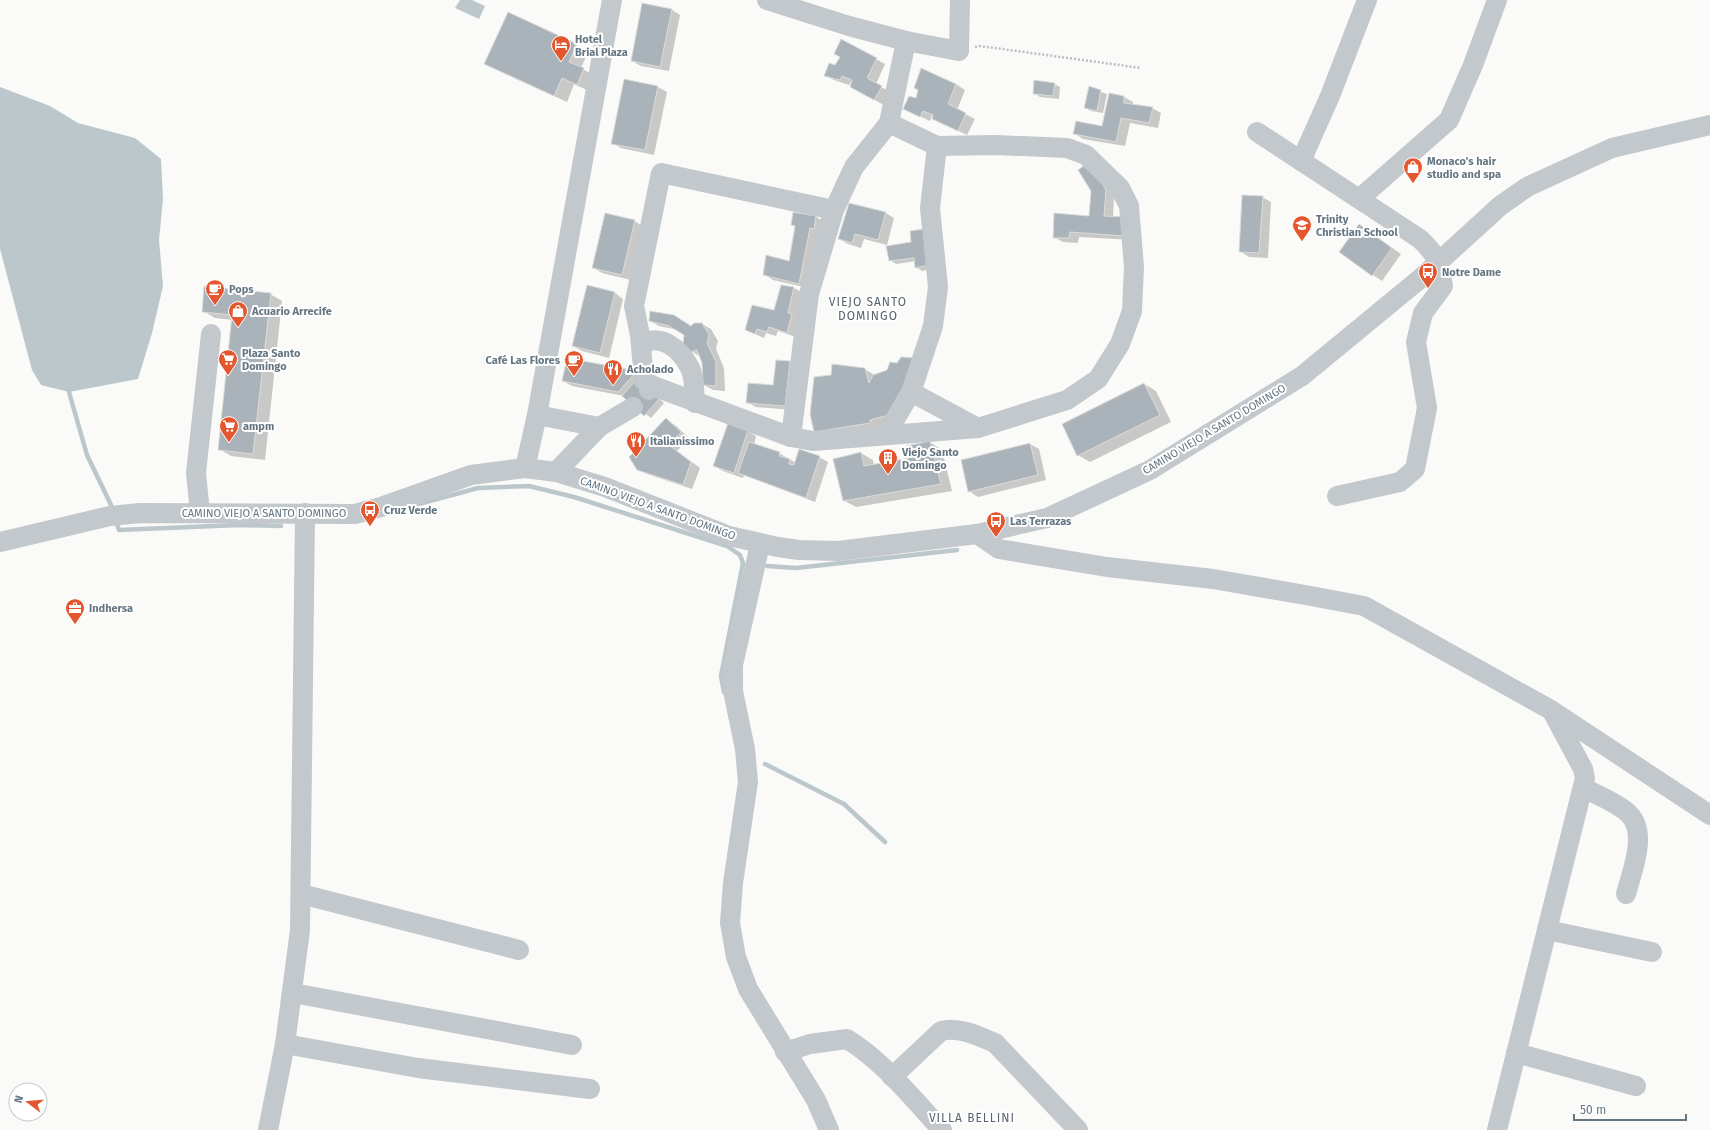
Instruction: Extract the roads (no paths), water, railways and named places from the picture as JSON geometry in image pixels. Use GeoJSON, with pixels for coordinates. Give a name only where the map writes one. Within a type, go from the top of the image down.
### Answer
{"type":"FeatureCollection","features":[{"type":"Feature","properties":{"kind":"street"},"geometry":{"type":"LineString","coordinates":[[525,468],[612,0]]}},
{"type":"Feature","properties":{"kind":"street"},"geometry":{"type":"LineString","coordinates":[[767,0],[849,26],[906,41],[959,51],[960,0]]}},
{"type":"Feature","properties":{"kind":"street"},"geometry":{"type":"LineString","coordinates":[[1301,161],[1330,96],[1366,0]]}},
{"type":"Feature","properties":{"kind":"street"},"geometry":{"type":"LineString","coordinates":[[1360,199],[1449,120],[1473,65],[1497,0]]}},
{"type":"Feature","properties":{"kind":"street"},"geometry":{"type":"LineString","coordinates":[[791,437],[809,294],[834,210],[854,167],[889,123],[906,41]]}},
{"type":"Feature","properties":{"kind":"street"},"geometry":{"type":"LineString","coordinates":[[834,210],[662,173],[634,306],[640,335],[644,380],[651,388],[791,437],[813,441],[886,434],[978,428],[1067,400],[1098,379],[1120,344],[1132,311],[1134,267],[1129,206],[1120,188],[1086,155],[1067,148],[996,145],[936,146],[889,123]]}},
{"type":"Feature","properties":{"kind":"street","name":"CAMINO VIEJO A SANTO DOMINGO"},"geometry":{"type":"LineString","coordinates":[[0,542],[110,516],[140,513],[355,514],[387,505],[471,475],[525,468],[556,472],[605,487],[728,536],[760,544],[799,550],[838,551],[977,534],[1047,518],[1150,470],[1302,376],[1420,279],[1500,206],[1527,187],[1612,148],[1710,125]]}},
{"type":"Feature","properties":{"kind":"street"},"geometry":{"type":"LineString","coordinates":[[1257,132],[1420,239],[1432,251],[1438,261],[1443,286],[1423,313],[1416,342],[1427,408],[1415,469],[1400,482],[1337,496]]}},
{"type":"Feature","properties":{"kind":"street"},"geometry":{"type":"LineString","coordinates":[[886,434],[911,392],[933,326],[938,287],[930,208],[936,146]]}},
{"type":"Feature","properties":{"kind":"street"},"geometry":{"type":"LineString","coordinates":[[200,513],[196,473],[211,334]]}},
{"type":"Feature","properties":{"kind":"street"},"geometry":{"type":"LineString","coordinates":[[641,345],[646,341],[662,340],[676,350],[690,369],[694,388],[694,403]]}},
{"type":"Feature","properties":{"kind":"street"},"geometry":{"type":"LineString","coordinates":[[911,392],[978,428]]}},
{"type":"Feature","properties":{"kind":"street"},"geometry":{"type":"LineString","coordinates":[[556,472],[599,427],[633,407]]}},
{"type":"Feature","properties":{"kind":"street"},"geometry":{"type":"LineString","coordinates":[[536,415],[599,427]]}},
{"type":"Feature","properties":{"kind":"street"},"geometry":{"type":"LineString","coordinates":[[268,1130],[285,1044],[293,993],[300,930],[305,514]]}},
{"type":"Feature","properties":{"kind":"street"},"geometry":{"type":"LineString","coordinates":[[977,534],[999,549],[1108,567],[1213,579],[1364,606],[1551,710],[1710,816]]}},
{"type":"Feature","properties":{"kind":"street"},"geometry":{"type":"LineString","coordinates":[[760,544],[733,665],[733,691],[745,749],[748,782],[733,883],[730,923],[736,957],[748,989],[785,1052],[816,1100],[828,1130]]}},
{"type":"Feature","properties":{"kind":"street"},"geometry":{"type":"LineString","coordinates":[[1496,1130],[1585,778],[1583,769],[1551,710]]}},
{"type":"Feature","properties":{"kind":"street"},"geometry":{"type":"LineString","coordinates":[[1583,788],[1628,813],[1636,822],[1638,832],[1637,847],[1626,894]]}},
{"type":"Feature","properties":{"kind":"street"},"geometry":{"type":"LineString","coordinates":[[301,894],[519,950]]}},
{"type":"Feature","properties":{"kind":"street"},"geometry":{"type":"LineString","coordinates":[[1547,930],[1652,952]]}},
{"type":"Feature","properties":{"kind":"street"},"geometry":{"type":"LineString","coordinates":[[293,993],[572,1045]]}},
{"type":"Feature","properties":{"kind":"street"},"geometry":{"type":"LineString","coordinates":[[892,1077],[941,1031],[949,1028],[971,1034],[995,1044],[1078,1130]]}},
{"type":"Feature","properties":{"kind":"street"},"geometry":{"type":"LineString","coordinates":[[785,1052],[810,1044],[847,1039],[862,1048],[892,1077],[942,1130]]}},
{"type":"Feature","properties":{"kind":"street"},"geometry":{"type":"LineString","coordinates":[[285,1044],[418,1068],[590,1089]]}},
{"type":"Feature","properties":{"kind":"street"},"geometry":{"type":"LineString","coordinates":[[1516,1053],[1636,1086]]}},
{"type":"Feature","properties":{"kind":"waterway"},"geometry":{"type":"LineString","coordinates":[[69,392],[87,455],[111,505]]}},
{"type":"Feature","properties":{"kind":"waterway"},"geometry":{"type":"LineString","coordinates":[[408,507],[478,488],[529,486],[574,497],[727,546],[740,555],[743,563],[721,676],[724,692]]}},
{"type":"Feature","properties":{"kind":"waterway"},"geometry":{"type":"LineString","coordinates":[[117,524],[119,530],[239,525],[281,526]]}},
{"type":"Feature","properties":{"kind":"waterway"},"geometry":{"type":"LineString","coordinates":[[767,566],[796,568],[957,550]]}},
{"type":"Feature","properties":{"kind":"waterway"},"geometry":{"type":"LineString","coordinates":[[765,764],[844,804],[885,842]]}},
{"type":"Feature","properties":{"kind":"place","name":"Hotel Brial Plaza"},"geometry":{"type":"Point","coordinates":[561,62]}},
{"type":"Feature","properties":{"kind":"place","name":"Monaco's hair studio and spa"},"geometry":{"type":"Point","coordinates":[1413,184]}},
{"type":"Feature","properties":{"kind":"place","name":"Trinity Christian School"},"geometry":{"type":"Point","coordinates":[1302,242]}},
{"type":"Feature","properties":{"kind":"place","name":"Notre Dame"},"geometry":{"type":"Point","coordinates":[1428,289]}},
{"type":"Feature","properties":{"kind":"place","name":"Pops"},"geometry":{"type":"Point","coordinates":[215,306]}},
{"type":"Feature","properties":{"kind":"place","name":"Acuario Arrecife"},"geometry":{"type":"Point","coordinates":[238,328]}},
{"type":"Feature","properties":{"kind":"place","name":"Plaza Santo Domingo"},"geometry":{"type":"Point","coordinates":[228,376]}},
{"type":"Feature","properties":{"kind":"place","name":"Café Las Flores"},"geometry":{"type":"Point","coordinates":[574,377]}},
{"type":"Feature","properties":{"kind":"place","name":"Acholado"},"geometry":{"type":"Point","coordinates":[613,386]}},
{"type":"Feature","properties":{"kind":"place","name":"ampm"},"geometry":{"type":"Point","coordinates":[229,443]}},
{"type":"Feature","properties":{"kind":"place","name":"Italianissimo"},"geometry":{"type":"Point","coordinates":[636,458]}},
{"type":"Feature","properties":{"kind":"place","name":"Viejo Santo Domingo"},"geometry":{"type":"Point","coordinates":[888,475]}},
{"type":"Feature","properties":{"kind":"place","name":"Cruz Verde"},"geometry":{"type":"Point","coordinates":[370,527]}},
{"type":"Feature","properties":{"kind":"place","name":"Las Terrazas"},"geometry":{"type":"Point","coordinates":[996,538]}},
{"type":"Feature","properties":{"kind":"place","name":"Indhersa"},"geometry":{"type":"Point","coordinates":[75,625]}},
{"type":"Feature","properties":{"kind":"district","name":"VIEJO SANTO DOMINGO"},"geometry":{"type":"Point","coordinates":[868,309]}},
{"type":"Feature","properties":{"kind":"district","name":"VILLA BELLINI"},"geometry":{"type":"Point","coordinates":[972,1118]}}]}
